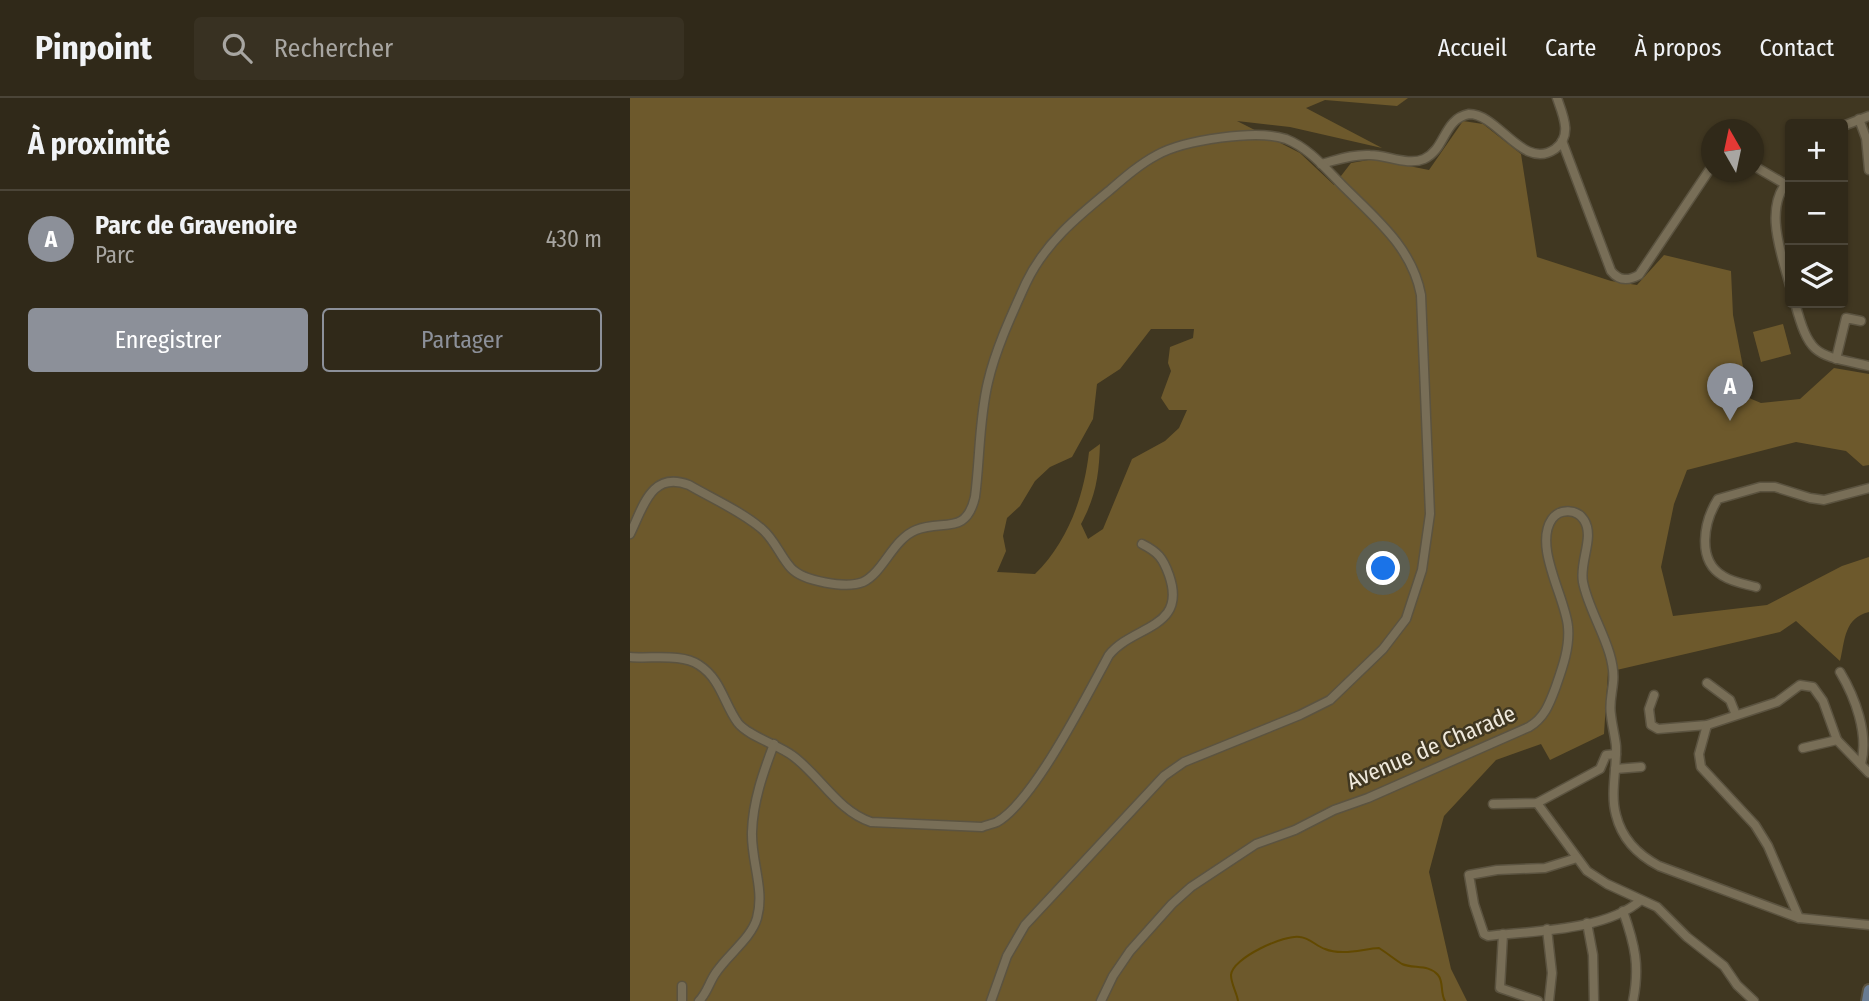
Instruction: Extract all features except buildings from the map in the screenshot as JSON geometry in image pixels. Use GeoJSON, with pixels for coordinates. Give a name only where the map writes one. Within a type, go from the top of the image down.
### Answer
{"type":"FeatureCollection","features":[{"type":"Feature","properties":{"kind":"main road"},"geometry":{"type":"LineString","coordinates":[[1867,1001],[1869,990]]}},
{"type":"Feature","properties":{"kind":"street"},"geometry":{"type":"LineString","coordinates":[[1558,98],[1565,123],[1562,141],[1611,271],[1616,276],[1631,280],[1639,275],[1701,182]]}},
{"type":"Feature","properties":{"kind":"street"},"geometry":{"type":"LineString","coordinates":[[1321,164],[1362,155],[1420,160],[1436,150],[1453,121],[1468,114],[1484,118],[1534,153],[1548,152],[1562,141]]}},
{"type":"Feature","properties":{"kind":"street"},"geometry":{"type":"LineString","coordinates":[[1848,124],[1869,116]]}},
{"type":"Feature","properties":{"kind":"street"},"geometry":{"type":"LineString","coordinates":[[1859,118],[1866,138],[1869,170]]}},
{"type":"Feature","properties":{"kind":"street"},"geometry":{"type":"LineString","coordinates":[[630,534],[646,501],[656,488],[666,482],[678,481],[760,527],[797,573],[843,585],[869,579],[897,545],[913,531],[953,525],[964,520],[971,512],[975,497],[988,379],[1027,281],[1041,256],[1059,233],[1141,164],[1175,147],[1250,135],[1274,135],[1298,144],[1402,247],[1418,280],[1425,368],[1430,514],[1426,552],[1412,608],[1399,631],[1383,649],[1330,700],[1184,762],[1164,776],[1025,925],[1007,956],[991,1001]]}},
{"type":"Feature","properties":{"kind":"street"},"geometry":{"type":"LineString","coordinates":[[1764,171],[1785,180]]}},
{"type":"Feature","properties":{"kind":"street"},"geometry":{"type":"LineString","coordinates":[[1785,267],[1774,219],[1787,182]]}},
{"type":"Feature","properties":{"kind":"street"},"geometry":{"type":"LineString","coordinates":[[1796,308],[1805,337],[1825,356],[1869,366]]}},
{"type":"Feature","properties":{"kind":"street"},"geometry":{"type":"LineString","coordinates":[[1836,359],[1846,318],[1861,321]]}},
{"type":"Feature","properties":{"kind":"street"},"geometry":{"type":"LineString","coordinates":[[1756,587],[1723,576],[1714,569],[1706,554],[1703,542],[1718,499],[1760,487],[1775,487],[1824,500],[1869,488]]}},
{"type":"Feature","properties":{"kind":"street","name":"Avenue de Charade"},"geometry":{"type":"LineString","coordinates":[[1101,1001],[1113,976],[1130,951],[1172,904],[1191,887],[1256,844],[1295,830],[1340,807],[1368,798],[1529,727],[1541,718],[1549,705],[1563,666],[1568,640],[1566,614],[1551,573],[1548,553],[1552,520],[1563,512],[1577,513],[1588,530],[1581,571],[1586,594],[1614,673],[1610,702],[1616,754],[1613,800],[1620,829],[1637,852],[1659,866],[1798,918],[1869,925]]}},
{"type":"Feature","properties":{"kind":"street"},"geometry":{"type":"LineString","coordinates":[[630,657],[686,659],[699,664],[712,677],[738,723],[747,732],[793,756],[822,781],[846,810],[871,822],[982,827],[997,822],[1016,806],[1046,763],[1118,644],[1161,620],[1172,608],[1174,589],[1163,558],[1142,544]]}},
{"type":"Feature","properties":{"kind":"street"},"geometry":{"type":"LineString","coordinates":[[1840,672],[1854,695],[1864,728],[1865,752],[1861,764]]}},
{"type":"Feature","properties":{"kind":"street"},"geometry":{"type":"LineString","coordinates":[[1707,683],[1730,700],[1736,715]]}},
{"type":"Feature","properties":{"kind":"street"},"geometry":{"type":"LineString","coordinates":[[1654,695],[1649,709],[1651,725],[1658,729],[1707,725],[1777,702],[1800,685],[1812,687],[1823,701],[1837,740],[1869,773]]}},
{"type":"Feature","properties":{"kind":"street"},"geometry":{"type":"LineString","coordinates":[[1707,725],[1699,754],[1702,767],[1755,825],[1768,846],[1798,918]]}},
{"type":"Feature","properties":{"kind":"street"},"geometry":{"type":"LineString","coordinates":[[1803,748],[1837,740]]}},
{"type":"Feature","properties":{"kind":"street"},"geometry":{"type":"LineString","coordinates":[[699,1001],[757,919],[760,897],[752,834],[756,793],[774,744]]}},
{"type":"Feature","properties":{"kind":"street"},"geometry":{"type":"LineString","coordinates":[[1493,804],[1537,803],[1600,769],[1606,755],[1616,754]]}},
{"type":"Feature","properties":{"kind":"street"},"geometry":{"type":"LineString","coordinates":[[1615,769],[1642,767]]}},
{"type":"Feature","properties":{"kind":"street"},"geometry":{"type":"LineString","coordinates":[[1537,803],[1587,871],[1662,912],[1687,937],[1724,966],[1737,985],[1754,1001]]}},
{"type":"Feature","properties":{"kind":"street"},"geometry":{"type":"LineString","coordinates":[[1577,858],[1545,868],[1497,870],[1469,876],[1483,934],[1488,936],[1587,923],[1623,911],[1641,900]]}},
{"type":"Feature","properties":{"kind":"street"},"geometry":{"type":"LineString","coordinates":[[1623,911],[1637,957],[1638,975],[1633,1001]]}},
{"type":"Feature","properties":{"kind":"street"},"geometry":{"type":"LineString","coordinates":[[1587,923],[1594,955],[1594,1001]]}},
{"type":"Feature","properties":{"kind":"street","name":"Avenue de Charade"},"geometry":{"type":"LineString","coordinates":[[1846,923],[1869,933]]}},
{"type":"Feature","properties":{"kind":"street"},"geometry":{"type":"LineString","coordinates":[[1547,929],[1552,973],[1549,1001]]}},
{"type":"Feature","properties":{"kind":"street"},"geometry":{"type":"LineString","coordinates":[[1503,934],[1500,988],[1505,992],[1538,1001]]}},
{"type":"Feature","properties":{"kind":"street"},"geometry":{"type":"LineString","coordinates":[[682,986],[682,1001]]}},
{"type":"Feature","properties":{"kind":"shaded area"},"geometry":{"type":"Polygon","coordinates":[[[630,98],[1408,98],[1397,106],[1325,100],[1306,108],[1382,148],[1290,127],[1237,121],[1300,153],[1334,185],[1351,163],[1374,159],[1429,170],[1463,121],[1483,124],[1521,154],[1537,257],[1611,281],[1637,285],[1664,255],[1731,271],[1733,315],[1749,398],[1761,403],[1800,399],[1834,368],[1869,374],[1869,465],[1863,466],[1846,451],[1796,442],[1687,470],[1674,504],[1661,567],[1673,616],[1767,605],[1842,566],[1869,557],[1869,612],[1855,619],[1850,625],[1840,661],[1796,621],[1780,632],[1608,672],[1604,734],[1550,760],[1541,744],[1496,760],[1444,816],[1429,872],[1451,969],[1467,1001],[630,1001],[630,98]],[[1151,329],[1120,369],[1097,384],[1093,419],[1072,457],[1050,467],[1035,481],[1020,506],[1007,518],[1003,536],[1006,551],[997,572],[1035,574],[1047,561],[1065,533],[1078,502],[1089,452],[1100,444],[1096,485],[1081,524],[1088,539],[1103,529],[1132,459],[1165,441],[1179,428],[1187,410],[1169,410],[1161,398],[1171,371],[1168,363],[1170,347],[1193,338],[1194,329],[1151,329]]]}},
{"type":"Feature","properties":{"kind":"shaded area"},"geometry":{"type":"Polygon","coordinates":[[[1783,324],[1791,354],[1761,362],[1753,332],[1783,324]]]}},
{"type":"Feature","properties":{"kind":"waterway"},"geometry":{"type":"LineString","coordinates":[[1238,1001],[1231,975],[1240,961],[1260,948],[1293,937],[1307,939],[1332,951],[1379,948],[1402,964],[1430,969],[1440,978],[1445,1001]]}},
{"type":"Feature","properties":{"kind":"place","name":"Parc de Gravenoire"},"geometry":{"type":"Point","coordinates":[1730,421]}}]}
